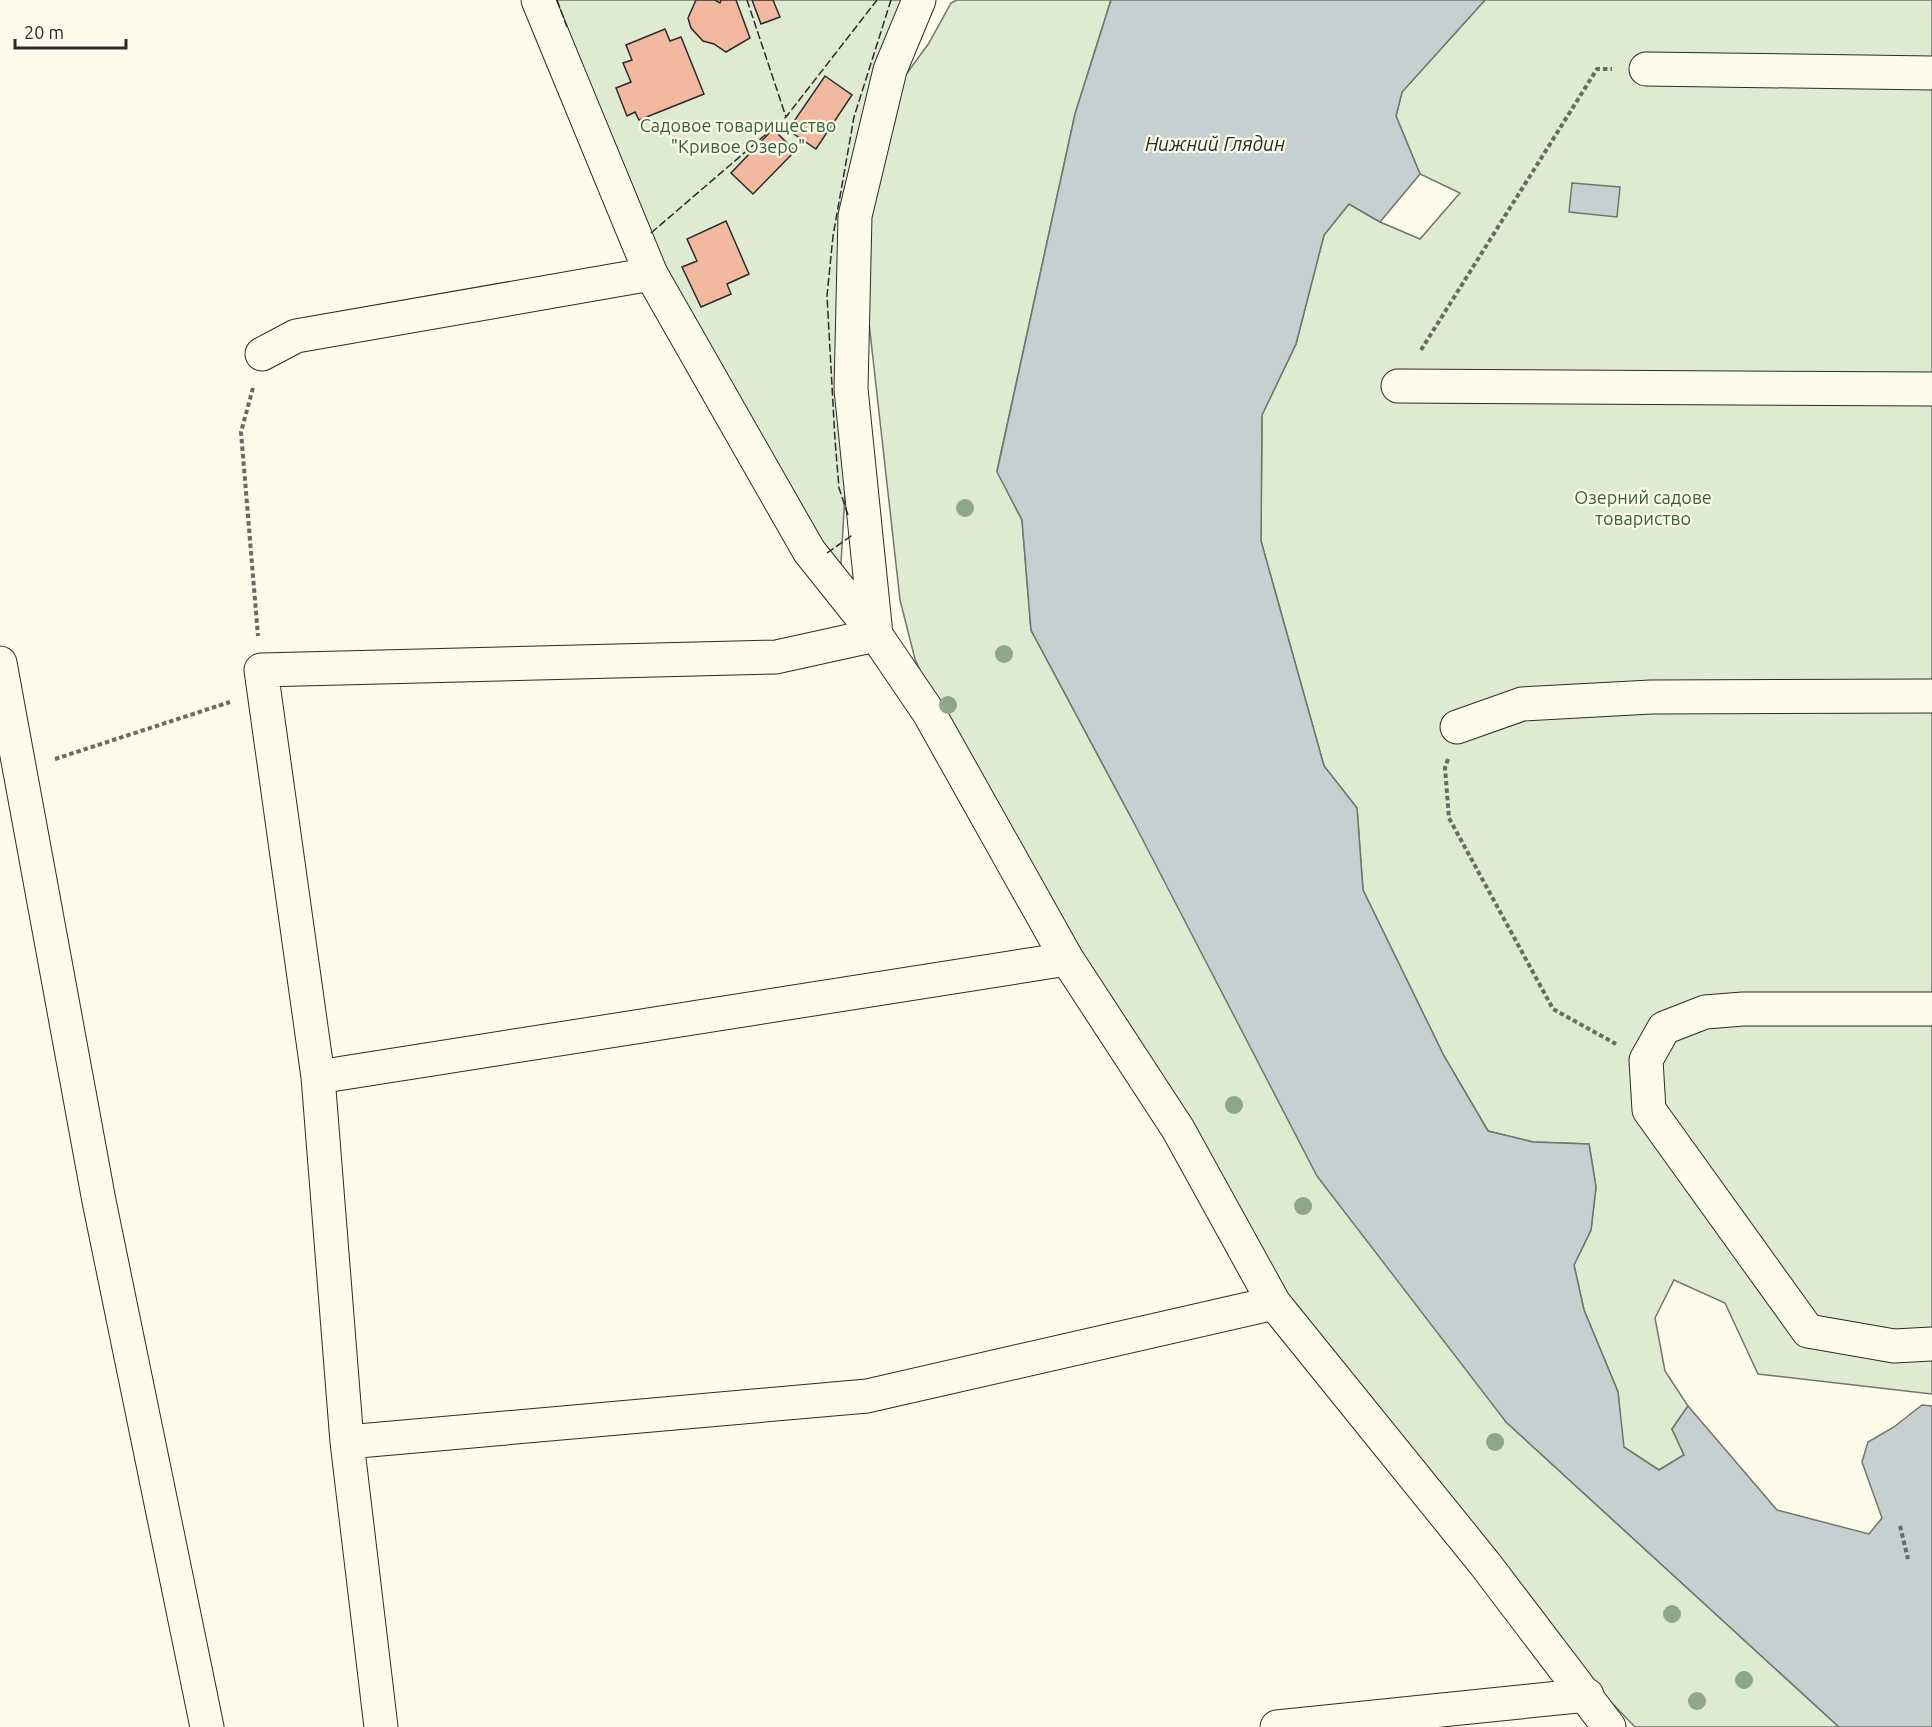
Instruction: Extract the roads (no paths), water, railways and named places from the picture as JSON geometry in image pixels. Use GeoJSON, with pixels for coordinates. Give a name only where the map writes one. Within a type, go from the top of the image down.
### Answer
{"type":"FeatureCollection","features":[{"type":"Feature","properties":{"kind":"street"},"geometry":{"type":"LineString","coordinates":[[538,0],[651,274],[808,552],[876,635],[929,713],[1067,959],[1178,1130],[1274,1303],[1587,1695],[1609,1727]]}},
{"type":"Feature","properties":{"kind":"street"},"geometry":{"type":"LineString","coordinates":[[876,635],[851,389],[855,216],[890,70],[919,0]]}},
{"type":"Feature","properties":{"kind":"street"},"geometry":{"type":"LineString","coordinates":[[1646,69],[1932,73]]}},
{"type":"Feature","properties":{"kind":"street"},"geometry":{"type":"LineString","coordinates":[[262,354],[296,336],[651,274]]}},
{"type":"Feature","properties":{"kind":"street"},"geometry":{"type":"LineString","coordinates":[[1398,386],[1932,388]]}},
{"type":"Feature","properties":{"kind":"street"},"geometry":{"type":"LineString","coordinates":[[381,1727],[347,1442],[318,1077],[263,684],[776,657],[876,635]]}},
{"type":"Feature","properties":{"kind":"street"},"geometry":{"type":"LineString","coordinates":[[0,663],[99,1201],[207,1727]]}},
{"type":"Feature","properties":{"kind":"street"},"geometry":{"type":"LineString","coordinates":[[1457,727],[1522,704],[1651,697],[1932,696]]}},
{"type":"Feature","properties":{"kind":"street"},"geometry":{"type":"LineString","coordinates":[[318,1077],[1067,959]]}},
{"type":"Feature","properties":{"kind":"street"},"geometry":{"type":"LineString","coordinates":[[1932,1010],[1743,1009],[1705,1012],[1664,1028],[1646,1060],[1649,1110],[1808,1331],[1894,1346],[1932,1344]]}},
{"type":"Feature","properties":{"kind":"street"},"geometry":{"type":"LineString","coordinates":[[347,1442],[867,1396],[1274,1303]]}},
{"type":"Feature","properties":{"kind":"street"},"geometry":{"type":"LineString","coordinates":[[1277,1727],[1587,1695]]}},
{"type":"Feature","properties":{"kind":"water","name":"Нижний Глядин"},"geometry":{"type":"Polygon","coordinates":[[[1111,0],[1485,0],[1402,92],[1396,116],[1420,174],[1380,222],[1349,204],[1324,235],[1296,344],[1262,415],[1261,541],[1324,766],[1357,808],[1363,890],[1444,1056],[1488,1131],[1533,1142],[1589,1144],[1596,1187],[1591,1230],[1574,1265],[1584,1310],[1618,1392],[1624,1447],[1659,1470],[1684,1455],[1672,1429],[1688,1406],[1777,1510],[1869,1534],[1882,1518],[1862,1462],[1868,1442],[1894,1427],[1922,1405],[1932,1406],[1932,1727],[1839,1727],[1506,1422],[1317,1176],[1031,630],[1022,520],[997,472],[1075,114],[1111,0]]]}},
{"type":"Feature","properties":{"kind":"water"},"geometry":{"type":"Polygon","coordinates":[[[1572,183],[1620,187],[1617,217],[1569,212],[1572,183]]]}},
{"type":"Feature","properties":{"kind":"park label","name":"Садовое товарищество \"Кривое Озеро\""},"geometry":{"type":"Point","coordinates":[738,135]}},
{"type":"Feature","properties":{"kind":"park label","name":"Озерний садове товариство"},"geometry":{"type":"Point","coordinates":[1643,507]}}]}
